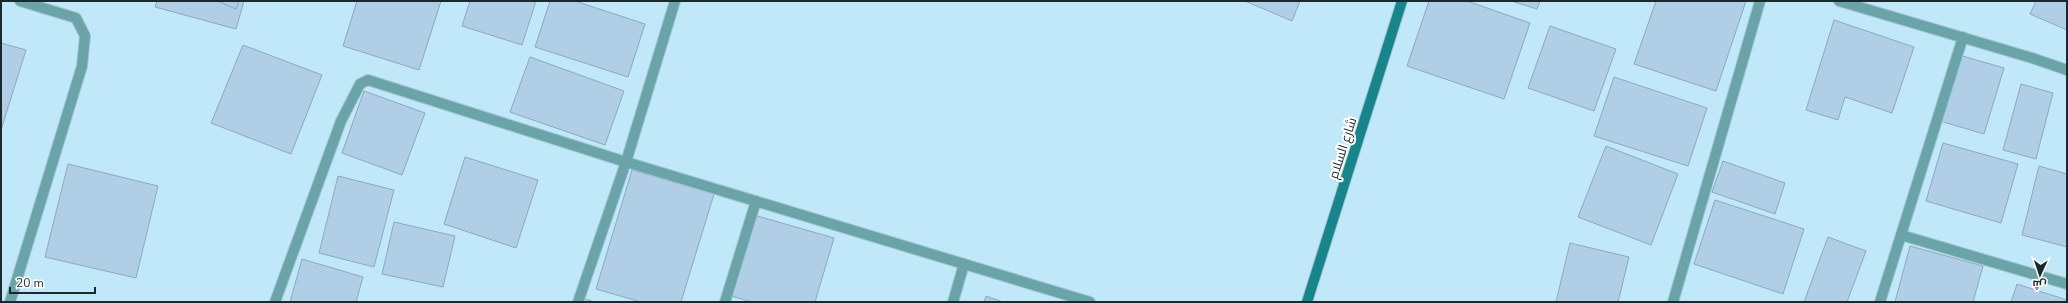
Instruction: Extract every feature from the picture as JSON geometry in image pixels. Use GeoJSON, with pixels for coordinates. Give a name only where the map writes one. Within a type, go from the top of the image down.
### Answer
{"type":"FeatureCollection","features":[{"type":"Feature","properties":{"kind":"main road","name":"شارع السلام"},"geometry":{"type":"LineString","coordinates":[[1307,302],[1402,1]]}},
{"type":"Feature","properties":{"kind":"street"},"geometry":{"type":"LineString","coordinates":[[10,302],[82,66],[85,36],[76,18],[20,1]]}},
{"type":"Feature","properties":{"kind":"street"},"geometry":{"type":"LineString","coordinates":[[1673,302],[1760,1]]}},
{"type":"Feature","properties":{"kind":"street"},"geometry":{"type":"LineString","coordinates":[[1839,1],[1963,37],[2067,70]]}},
{"type":"Feature","properties":{"kind":"street"},"geometry":{"type":"LineString","coordinates":[[578,302],[626,162],[671,2]]}},
{"type":"Feature","properties":{"kind":"street"},"geometry":{"type":"LineString","coordinates":[[1880,302],[1963,37]]}},
{"type":"Feature","properties":{"kind":"street"},"geometry":{"type":"LineString","coordinates":[[274,302],[341,121],[360,84],[368,80],[626,162],[1090,302]]}},
{"type":"Feature","properties":{"kind":"street"},"geometry":{"type":"LineString","coordinates":[[725,302],[756,201]]}},
{"type":"Feature","properties":{"kind":"street"},"geometry":{"type":"LineString","coordinates":[[1901,235],[2067,284]]}},
{"type":"Feature","properties":{"kind":"street"},"geometry":{"type":"LineString","coordinates":[[953,302],[964,264]]}},
{"type":"Feature","properties":{"kind":"building"},"geometry":{"type":"Polygon","coordinates":[[[157,1],[244,1],[236,29],[155,7],[157,1]]]}},
{"type":"Feature","properties":{"kind":"building"},"geometry":{"type":"Polygon","coordinates":[[[217,1],[239,1],[236,9],[217,1]]]}},
{"type":"Feature","properties":{"kind":"building"},"geometry":{"type":"Polygon","coordinates":[[[357,1],[441,1],[419,70],[343,46],[357,1]]]}},
{"type":"Feature","properties":{"kind":"building"},"geometry":{"type":"Polygon","coordinates":[[[470,1],[536,1],[522,45],[462,26],[470,1]]]}},
{"type":"Feature","properties":{"kind":"building"},"geometry":{"type":"Polygon","coordinates":[[[550,1],[575,1],[645,24],[628,77],[535,47],[550,1]]]}},
{"type":"Feature","properties":{"kind":"building"},"geometry":{"type":"Polygon","coordinates":[[[1245,1],[1300,1],[1292,21],[1245,1]]]}},
{"type":"Feature","properties":{"kind":"building"},"geometry":{"type":"Polygon","coordinates":[[[1429,1],[1467,1],[1530,23],[1504,99],[1407,66],[1429,1]]]}},
{"type":"Feature","properties":{"kind":"building"},"geometry":{"type":"Polygon","coordinates":[[[1511,1],[1540,1],[1537,9],[1511,1]]]}},
{"type":"Feature","properties":{"kind":"building"},"geometry":{"type":"Polygon","coordinates":[[[1656,1],[1746,1],[1716,91],[1634,64],[1656,1]]]}},
{"type":"Feature","properties":{"kind":"building"},"geometry":{"type":"Polygon","coordinates":[[[2036,1],[2067,1],[2067,30],[2030,14],[2036,1]]]}},
{"type":"Feature","properties":{"kind":"building"},"geometry":{"type":"Polygon","coordinates":[[[1834,20],[1914,47],[1892,113],[1845,97],[1838,120],[1806,110],[1834,20]]]}},
{"type":"Feature","properties":{"kind":"building"},"geometry":{"type":"Polygon","coordinates":[[[1550,26],[1616,49],[1594,111],[1528,88],[1550,26]]]}},
{"type":"Feature","properties":{"kind":"building"},"geometry":{"type":"Polygon","coordinates":[[[1,43],[26,50],[1,130],[1,43]]]}},
{"type":"Feature","properties":{"kind":"building"},"geometry":{"type":"Polygon","coordinates":[[[243,45],[322,75],[291,154],[211,123],[243,45]]]}},
{"type":"Feature","properties":{"kind":"building"},"geometry":{"type":"Polygon","coordinates":[[[1959,55],[2004,68],[1984,134],[1940,121],[1959,55]]]}},
{"type":"Feature","properties":{"kind":"building"},"geometry":{"type":"Polygon","coordinates":[[[530,57],[624,91],[605,145],[510,112],[530,57]]]}},
{"type":"Feature","properties":{"kind":"building"},"geometry":{"type":"Polygon","coordinates":[[[1614,77],[1707,108],[1688,166],[1594,136],[1614,77]]]}},
{"type":"Feature","properties":{"kind":"building"},"geometry":{"type":"Polygon","coordinates":[[[2021,84],[2053,93],[2036,159],[2003,150],[2021,84]]]}},
{"type":"Feature","properties":{"kind":"building"},"geometry":{"type":"Polygon","coordinates":[[[364,91],[425,113],[402,175],[342,153],[364,91]]]}},
{"type":"Feature","properties":{"kind":"building"},"geometry":{"type":"Polygon","coordinates":[[[1943,143],[2018,164],[2001,223],[1926,201],[1943,143]]]}},
{"type":"Feature","properties":{"kind":"building"},"geometry":{"type":"Polygon","coordinates":[[[1606,146],[1678,174],[1651,245],[1578,217],[1606,146]]]}},
{"type":"Feature","properties":{"kind":"building"},"geometry":{"type":"Polygon","coordinates":[[[465,157],[538,180],[516,248],[444,224],[465,157]]]}},
{"type":"Feature","properties":{"kind":"building"},"geometry":{"type":"Polygon","coordinates":[[[1723,161],[1785,183],[1775,214],[1712,192],[1723,161]]]}},
{"type":"Feature","properties":{"kind":"building"},"geometry":{"type":"Polygon","coordinates":[[[68,164],[158,186],[136,278],[45,257],[68,164]]]}},
{"type":"Feature","properties":{"kind":"building"},"geometry":{"type":"Polygon","coordinates":[[[2039,166],[2067,174],[2067,247],[2022,235],[2039,166]]]}},
{"type":"Feature","properties":{"kind":"building"},"geometry":{"type":"Polygon","coordinates":[[[632,170],[714,194],[681,302],[641,302],[596,289],[632,170]]]}},
{"type":"Feature","properties":{"kind":"building"},"geometry":{"type":"Polygon","coordinates":[[[338,176],[394,190],[374,267],[319,253],[338,176]]]}},
{"type":"Feature","properties":{"kind":"building"},"geometry":{"type":"Polygon","coordinates":[[[1715,200],[1804,229],[1783,294],[1694,264],[1715,200]]]}},
{"type":"Feature","properties":{"kind":"building"},"geometry":{"type":"Polygon","coordinates":[[[754,215],[834,238],[815,302],[752,302],[731,296],[754,215]]]}},
{"type":"Feature","properties":{"kind":"building"},"geometry":{"type":"Polygon","coordinates":[[[394,222],[455,236],[443,287],[382,274],[394,222]]]}},
{"type":"Feature","properties":{"kind":"building"},"geometry":{"type":"Polygon","coordinates":[[[1828,237],[1866,251],[1847,302],[1804,302],[1828,237]]]}},
{"type":"Feature","properties":{"kind":"building"},"geometry":{"type":"Polygon","coordinates":[[[1570,243],[1629,257],[1618,302],[1556,302],[1570,243]]]}},
{"type":"Feature","properties":{"kind":"building"},"geometry":{"type":"Polygon","coordinates":[[[1910,246],[1983,266],[1973,302],[1895,302],[1910,246]]]}},
{"type":"Feature","properties":{"kind":"building"},"geometry":{"type":"Polygon","coordinates":[[[302,259],[363,277],[356,302],[290,302],[302,259]]]}},
{"type":"Feature","properties":{"kind":"building"},"geometry":{"type":"Polygon","coordinates":[[[2017,284],[2067,300],[2067,302],[2011,302],[2017,284]]]}},
{"type":"Feature","properties":{"kind":"building"},"geometry":{"type":"Polygon","coordinates":[[[986,296],[1003,302],[984,302],[986,296]]]}},
{"type":"Feature","properties":{"kind":"building"},"geometry":{"type":"Polygon","coordinates":[[[580,297],[594,302],[579,302],[580,297]]]}}]}
